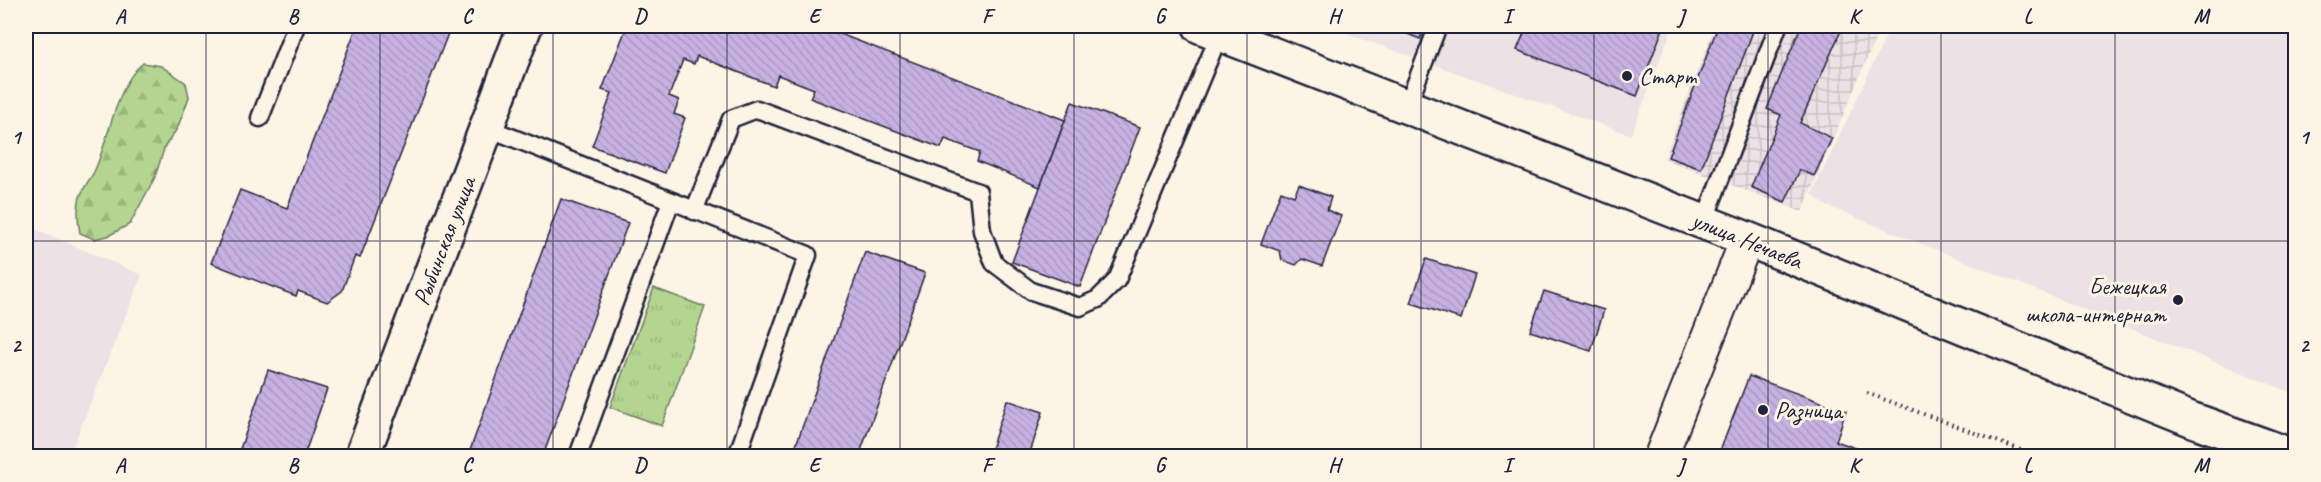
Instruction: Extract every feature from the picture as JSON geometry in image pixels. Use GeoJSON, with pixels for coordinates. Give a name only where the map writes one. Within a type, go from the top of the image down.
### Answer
{"type":"FeatureCollection","features":[{"type":"Feature","properties":{"kind":"street","name":"Рыбинская улица"},"geometry":{"type":"LineString","coordinates":[[362,456],[488,129],[525,26]]}},
{"type":"Feature","properties":{"kind":"street","name":"улица Нечаева"},"geometry":{"type":"LineString","coordinates":[[1210,29],[1747,239],[2193,420],[2293,456]]}},
{"type":"Feature","properties":{"kind":"street"},"geometry":{"type":"LineString","coordinates":[[1661,456],[1747,239]]}},
{"type":"Feature","properties":{"kind":"lane"},"geometry":{"type":"LineString","coordinates":[[260,118],[296,26]]}},
{"type":"Feature","properties":{"kind":"lane"},"geometry":{"type":"LineString","coordinates":[[1407,106],[1438,26]]}},
{"type":"Feature","properties":{"kind":"lane"},"geometry":{"type":"LineString","coordinates":[[1704,222],[1778,26]]}},
{"type":"Feature","properties":{"kind":"lane"},"geometry":{"type":"LineString","coordinates":[[694,210],[731,119],[757,109],[978,192],[982,231],[994,263],[1031,291],[1080,307],[1098,299],[1117,280],[1210,29]]}},
{"type":"Feature","properties":{"kind":"lane"},"geometry":{"type":"LineString","coordinates":[[488,129],[808,255],[737,456]]}},
{"type":"Feature","properties":{"kind":"lane"},"geometry":{"type":"LineString","coordinates":[[578,456],[672,201]]}},
{"type":"Feature","properties":{"kind":"path"},"geometry":{"type":"LineString","coordinates":[[1867,393],[2037,456]]}},
{"type":"Feature","properties":{"kind":"shaded area"},"geometry":{"type":"Polygon","coordinates":[[[1326,26],[1673,26],[1631,135],[1326,26]]]}},
{"type":"Feature","properties":{"kind":"shaded area"},"geometry":{"type":"Polygon","coordinates":[[[1715,26],[1881,26],[1802,212],[1664,159],[1715,26]]]}},
{"type":"Feature","properties":{"kind":"shaded area","name":"Бежецкая школа-интернат"},"geometry":{"type":"Polygon","coordinates":[[[1891,26],[2295,26],[2295,394],[1825,205],[1812,194],[1891,26]]]}},
{"type":"Feature","properties":{"kind":"shaded area"},"geometry":{"type":"Polygon","coordinates":[[[26,225],[142,275],[69,456],[26,456],[26,225]]]}},
{"type":"Feature","properties":{"kind":"green space"},"geometry":{"type":"Polygon","coordinates":[[[143,63],[161,66],[186,83],[189,97],[177,129],[165,146],[155,177],[130,224],[108,236],[94,239],[80,233],[78,205],[80,197],[94,172],[126,84],[143,63]]]}},
{"type":"Feature","properties":{"kind":"green space"},"geometry":{"type":"Polygon","coordinates":[[[654,288],[705,307],[662,426],[610,407],[654,288]]]}},
{"type":"Feature","properties":{"kind":"building"},"geometry":{"type":"Polygon","coordinates":[[[357,26],[451,26],[360,258],[355,256],[342,291],[327,302],[298,291],[296,296],[211,263],[240,190],[287,208],[357,26]]]}},
{"type":"Feature","properties":{"kind":"building"},"geometry":{"type":"Polygon","coordinates":[[[627,26],[819,26],[1065,120],[1040,187],[977,161],[980,152],[945,139],[941,148],[810,98],[814,89],[778,75],[774,86],[697,56],[694,64],[683,60],[669,96],[679,100],[674,114],[685,118],[665,173],[592,146],[612,93],[602,90],[627,26]]]}},
{"type":"Feature","properties":{"kind":"building"},"geometry":{"type":"Polygon","coordinates":[[[1395,26],[1425,26],[1420,39],[1393,28],[1395,26]]]}},
{"type":"Feature","properties":{"kind":"building"},"geometry":{"type":"Polygon","coordinates":[[[1527,26],[1664,26],[1637,96],[1517,50],[1527,26]]]}},
{"type":"Feature","properties":{"kind":"building"},"geometry":{"type":"Polygon","coordinates":[[[1718,26],[1755,26],[1701,169],[1668,157],[1718,26]]]}},
{"type":"Feature","properties":{"kind":"building"},"geometry":{"type":"Polygon","coordinates":[[[1801,26],[1843,26],[1800,123],[1832,138],[1814,176],[1800,170],[1785,202],[1751,187],[1781,115],[1767,109],[1801,26]]]}},
{"type":"Feature","properties":{"kind":"building"},"geometry":{"type":"Polygon","coordinates":[[[1072,102],[1140,127],[1080,287],[1012,262],[1072,102]]]}},
{"type":"Feature","properties":{"kind":"building"},"geometry":{"type":"Polygon","coordinates":[[[1299,185],[1331,197],[1327,210],[1341,216],[1322,266],[1302,259],[1296,265],[1282,260],[1280,251],[1261,244],[1281,191],[1294,196],[1299,185]]]}},
{"type":"Feature","properties":{"kind":"building"},"geometry":{"type":"Polygon","coordinates":[[[561,199],[628,223],[543,456],[468,456],[561,199]]]}},
{"type":"Feature","properties":{"kind":"building"},"geometry":{"type":"Polygon","coordinates":[[[865,252],[925,273],[859,456],[792,456],[865,252]]]}},
{"type":"Feature","properties":{"kind":"building"},"geometry":{"type":"Polygon","coordinates":[[[1426,259],[1475,275],[1461,319],[1411,303],[1426,259]]]}},
{"type":"Feature","properties":{"kind":"building"},"geometry":{"type":"Polygon","coordinates":[[[1544,291],[1604,310],[1591,351],[1530,331],[1544,291]]]}},
{"type":"Feature","properties":{"kind":"building"},"geometry":{"type":"Polygon","coordinates":[[[268,370],[327,389],[304,456],[263,456],[240,449],[268,370]]]}},
{"type":"Feature","properties":{"kind":"building"},"geometry":{"type":"Polygon","coordinates":[[[1749,376],[1846,411],[1836,441],[1864,451],[1862,456],[1718,456],[1749,376]]]}},
{"type":"Feature","properties":{"kind":"building"},"geometry":{"type":"Polygon","coordinates":[[[1007,400],[1043,412],[1029,456],[1004,456],[990,452],[1007,400]]]}},
{"type":"Feature","properties":{"kind":"place","name":"Старт"},"geometry":{"type":"Point","coordinates":[1627,76]}},
{"type":"Feature","properties":{"kind":"place","name":"Бежецкая школа-интернат"},"geometry":{"type":"Point","coordinates":[2178,300]}},
{"type":"Feature","properties":{"kind":"place","name":"Разница"},"geometry":{"type":"Point","coordinates":[1763,410]}}]}
